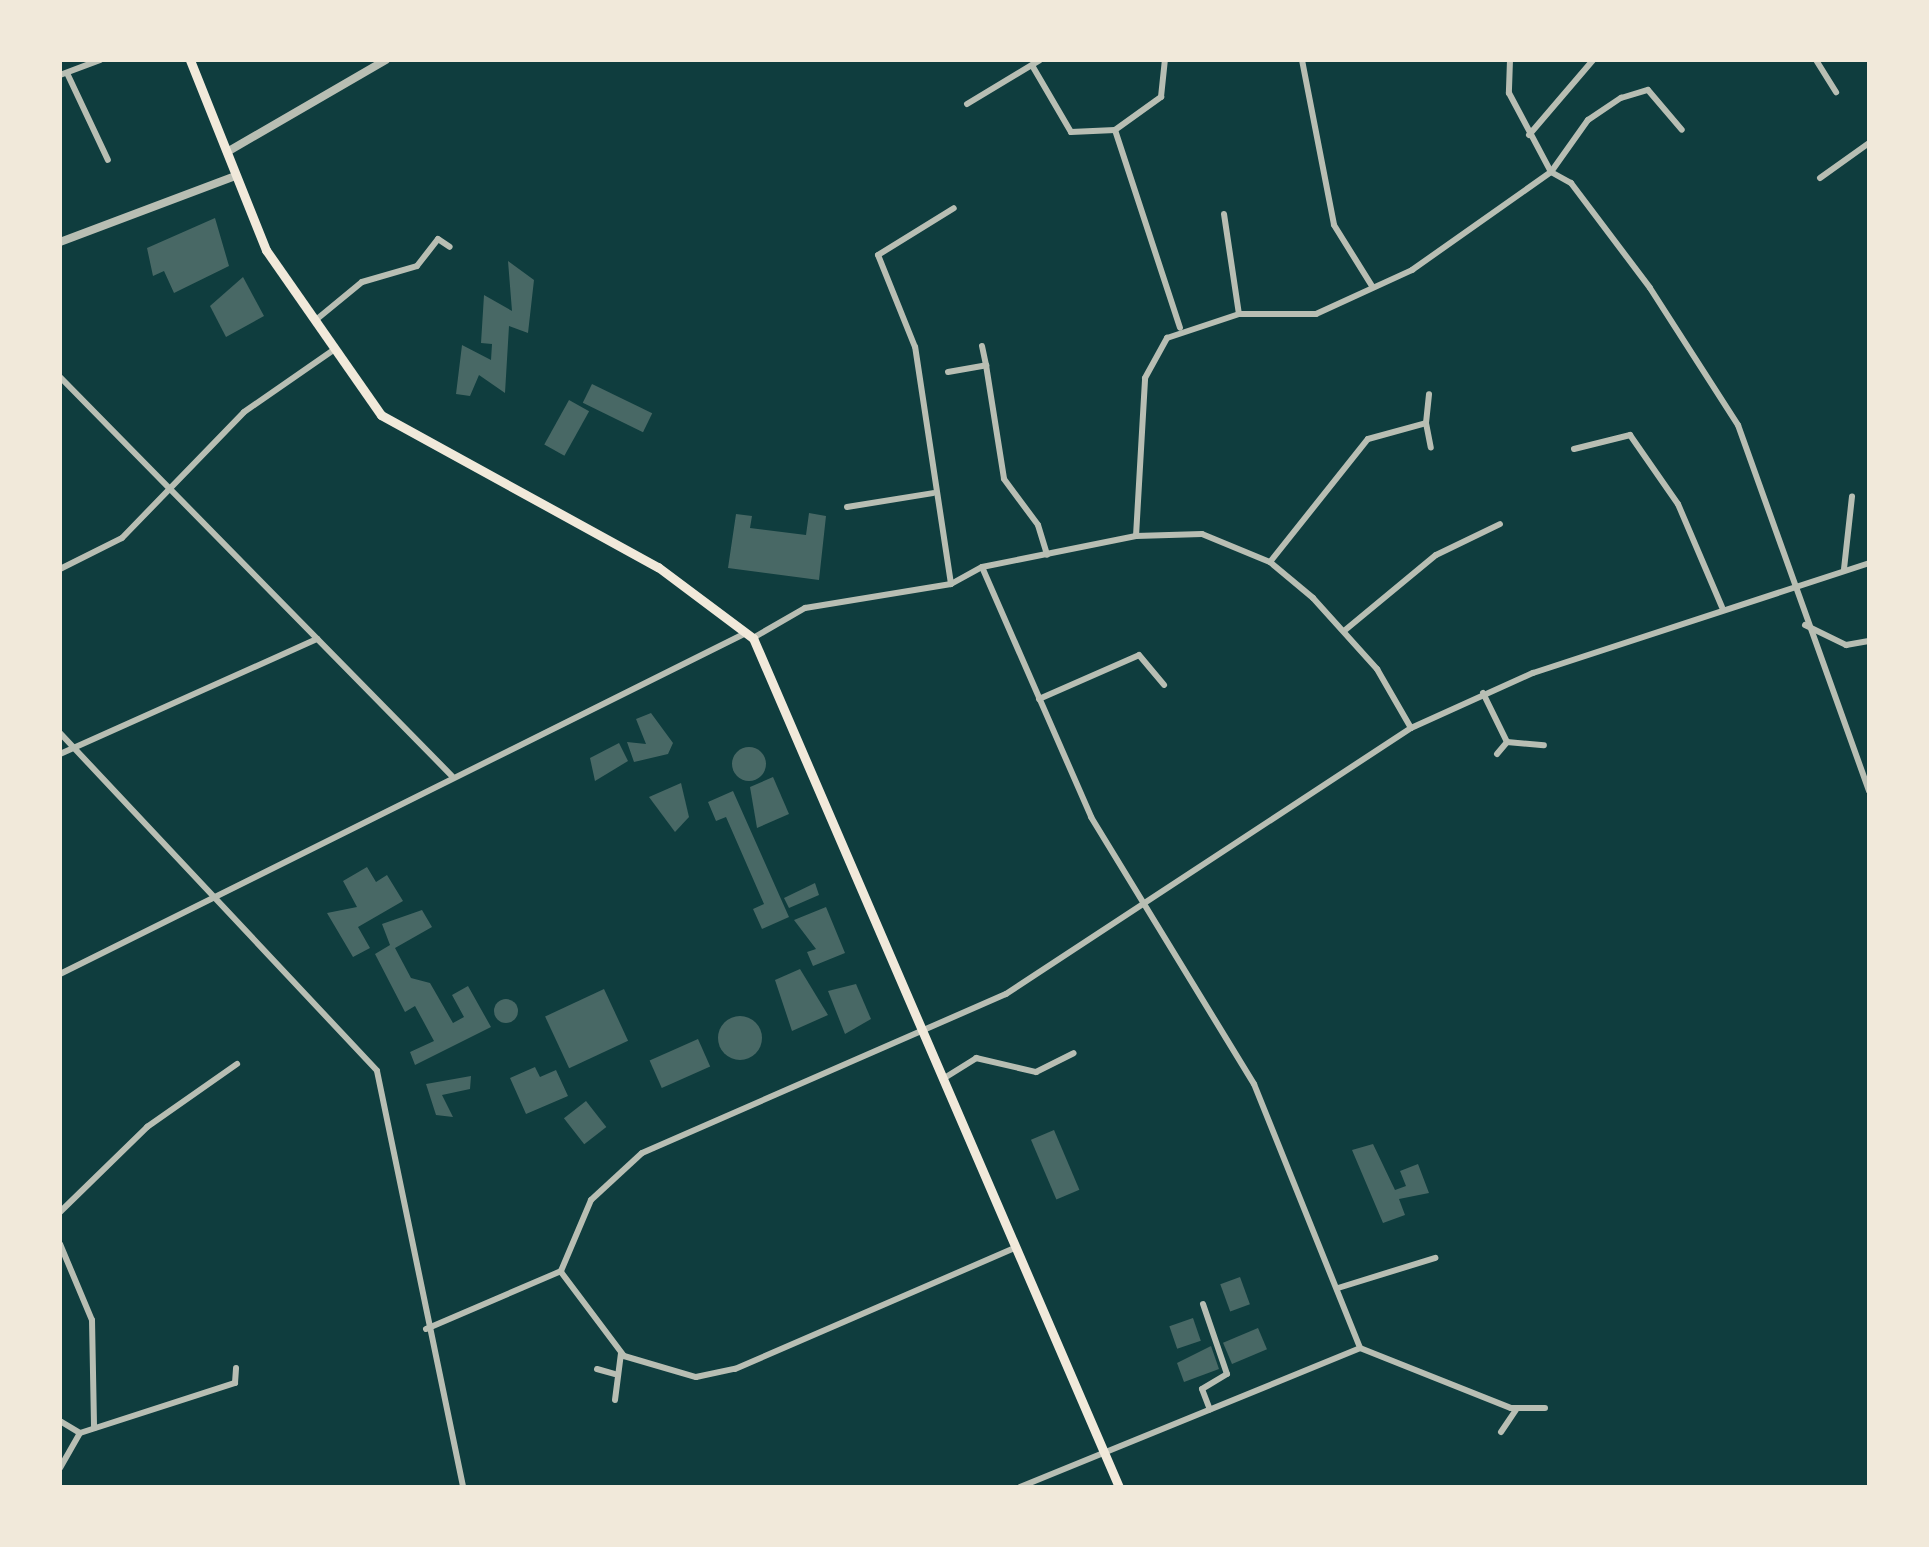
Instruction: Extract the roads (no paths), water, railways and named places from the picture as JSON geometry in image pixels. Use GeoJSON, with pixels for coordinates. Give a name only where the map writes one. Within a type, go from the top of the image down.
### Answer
{"type":"FeatureCollection","features":[{"type":"Feature","properties":{"kind":"main road"},"geometry":{"type":"LineString","coordinates":[[190,60],[266,250],[381,415],[410,436],[658,568],[749,636],[926,1029],[1119,1487]]}},
{"type":"Feature","properties":{"kind":"street"},"geometry":{"type":"LineString","coordinates":[[100,60],[64,74],[108,160]]}},
{"type":"Feature","properties":{"kind":"street"},"geometry":{"type":"LineString","coordinates":[[227,152],[386,60]]}},
{"type":"Feature","properties":{"kind":"street"},"geometry":{"type":"LineString","coordinates":[[967,104],[1036,63],[1071,132],[1114,130],[1161,97],[1164,60]]}},
{"type":"Feature","properties":{"kind":"street"},"geometry":{"type":"LineString","coordinates":[[1302,60],[1334,225],[1372,286]]}},
{"type":"Feature","properties":{"kind":"street"},"geometry":{"type":"LineString","coordinates":[[1510,60],[1509,93],[1551,172],[1570,183],[1650,288],[1738,425],[1798,584],[1805,625],[1869,791]]}},
{"type":"Feature","properties":{"kind":"street"},"geometry":{"type":"LineString","coordinates":[[1529,135],[1592,60]]}},
{"type":"Feature","properties":{"kind":"street"},"geometry":{"type":"LineString","coordinates":[[1816,60],[1836,92]]}},
{"type":"Feature","properties":{"kind":"street"},"geometry":{"type":"LineString","coordinates":[[1136,536],[1145,378],[1180,328],[1238,314],[1316,314],[1412,270],[1551,172],[1588,120],[1621,98],[1648,90],[1682,130]]}},
{"type":"Feature","properties":{"kind":"street"},"geometry":{"type":"LineString","coordinates":[[1114,130],[1180,328]]}},
{"type":"Feature","properties":{"kind":"street"},"geometry":{"type":"LineString","coordinates":[[1820,178],[1869,143]]}},
{"type":"Feature","properties":{"kind":"street"},"geometry":{"type":"LineString","coordinates":[[60,242],[236,176]]}},
{"type":"Feature","properties":{"kind":"street"},"geometry":{"type":"LineString","coordinates":[[951,584],[933,492],[915,347],[878,255],[954,208]]}},
{"type":"Feature","properties":{"kind":"street"},"geometry":{"type":"LineString","coordinates":[[1224,214],[1238,314]]}},
{"type":"Feature","properties":{"kind":"street"},"geometry":{"type":"LineString","coordinates":[[316,319],[362,282],[417,266],[438,239],[450,246]]}},
{"type":"Feature","properties":{"kind":"street"},"geometry":{"type":"LineString","coordinates":[[982,346],[1004,479],[1038,525],[1046,555]]}},
{"type":"Feature","properties":{"kind":"street"},"geometry":{"type":"LineString","coordinates":[[60,569],[122,538],[244,412],[335,350]]}},
{"type":"Feature","properties":{"kind":"street"},"geometry":{"type":"LineString","coordinates":[[948,372],[986,365]]}},
{"type":"Feature","properties":{"kind":"street"},"geometry":{"type":"LineString","coordinates":[[60,376],[452,776]]}},
{"type":"Feature","properties":{"kind":"street"},"geometry":{"type":"LineString","coordinates":[[1429,394],[1426,423],[1432,448]]}},
{"type":"Feature","properties":{"kind":"street"},"geometry":{"type":"LineString","coordinates":[[1270,562],[1347,455],[1426,423]]}},
{"type":"Feature","properties":{"kind":"street"},"geometry":{"type":"LineString","coordinates":[[1574,449],[1630,435],[1678,504],[1722,607]]}},
{"type":"Feature","properties":{"kind":"street"},"geometry":{"type":"LineString","coordinates":[[847,506],[933,492]]}},
{"type":"Feature","properties":{"kind":"street"},"geometry":{"type":"LineString","coordinates":[[1844,569],[1852,496]]}},
{"type":"Feature","properties":{"kind":"street"},"geometry":{"type":"LineString","coordinates":[[1344,631],[1436,554],[1500,524]]}},
{"type":"Feature","properties":{"kind":"street"},"geometry":{"type":"LineString","coordinates":[[60,974],[211,893],[805,608],[951,584],[982,566],[1136,536],[1202,534],[1270,562],[1344,631],[1411,728]]}},
{"type":"Feature","properties":{"kind":"street"},"geometry":{"type":"LineString","coordinates":[[426,1329],[561,1272],[591,1200],[623,1165],[1006,994],[1146,904],[1320,780],[1411,728],[1483,693],[1722,607],[1869,563]]}},
{"type":"Feature","properties":{"kind":"street"},"geometry":{"type":"LineString","coordinates":[[982,566],[1091,817],[1254,1084],[1360,1348]]}},
{"type":"Feature","properties":{"kind":"street"},"geometry":{"type":"LineString","coordinates":[[1805,625],[1846,646],[1869,642]]}},
{"type":"Feature","properties":{"kind":"street"},"geometry":{"type":"LineString","coordinates":[[60,754],[76,751],[318,638]]}},
{"type":"Feature","properties":{"kind":"street"},"geometry":{"type":"LineString","coordinates":[[1039,699],[1139,656],[1164,685]]}},
{"type":"Feature","properties":{"kind":"street"},"geometry":{"type":"LineString","coordinates":[[1483,693],[1507,742]]}},
{"type":"Feature","properties":{"kind":"street"},"geometry":{"type":"LineString","coordinates":[[60,733],[377,1071],[426,1329],[462,1487]]}},
{"type":"Feature","properties":{"kind":"street"},"geometry":{"type":"LineString","coordinates":[[1507,742],[1544,745]]}},
{"type":"Feature","properties":{"kind":"street"},"geometry":{"type":"LineString","coordinates":[[1497,754],[1507,742]]}},
{"type":"Feature","properties":{"kind":"street"},"geometry":{"type":"LineString","coordinates":[[946,1077],[976,1058],[1036,1072],[1074,1053]]}},
{"type":"Feature","properties":{"kind":"street"},"geometry":{"type":"LineString","coordinates":[[60,1212],[147,1127],[237,1064]]}},
{"type":"Feature","properties":{"kind":"street"},"geometry":{"type":"LineString","coordinates":[[60,1244],[92,1320],[94,1428]]}},
{"type":"Feature","properties":{"kind":"street"},"geometry":{"type":"LineString","coordinates":[[561,1272],[622,1353],[666,1373],[736,1369],[1018,1246]]}},
{"type":"Feature","properties":{"kind":"street"},"geometry":{"type":"LineString","coordinates":[[1338,1288],[1436,1258]]}},
{"type":"Feature","properties":{"kind":"street"},"geometry":{"type":"LineString","coordinates":[[1203,1304],[1227,1374],[1202,1389],[1210,1410]]}},
{"type":"Feature","properties":{"kind":"street"},"geometry":{"type":"LineString","coordinates":[[1020,1487],[1360,1348],[1516,1410],[1544,1408]]}},
{"type":"Feature","properties":{"kind":"street"},"geometry":{"type":"LineString","coordinates":[[615,1400],[614,1374],[622,1353]]}},
{"type":"Feature","properties":{"kind":"street"},"geometry":{"type":"LineString","coordinates":[[60,1468],[80,1433],[235,1383],[236,1368]]}},
{"type":"Feature","properties":{"kind":"street"},"geometry":{"type":"LineString","coordinates":[[597,1369],[614,1374]]}},
{"type":"Feature","properties":{"kind":"street"},"geometry":{"type":"LineString","coordinates":[[1501,1432],[1516,1410]]}},
{"type":"Feature","properties":{"kind":"street"},"geometry":{"type":"LineString","coordinates":[[60,1421],[80,1433]]}}]}
